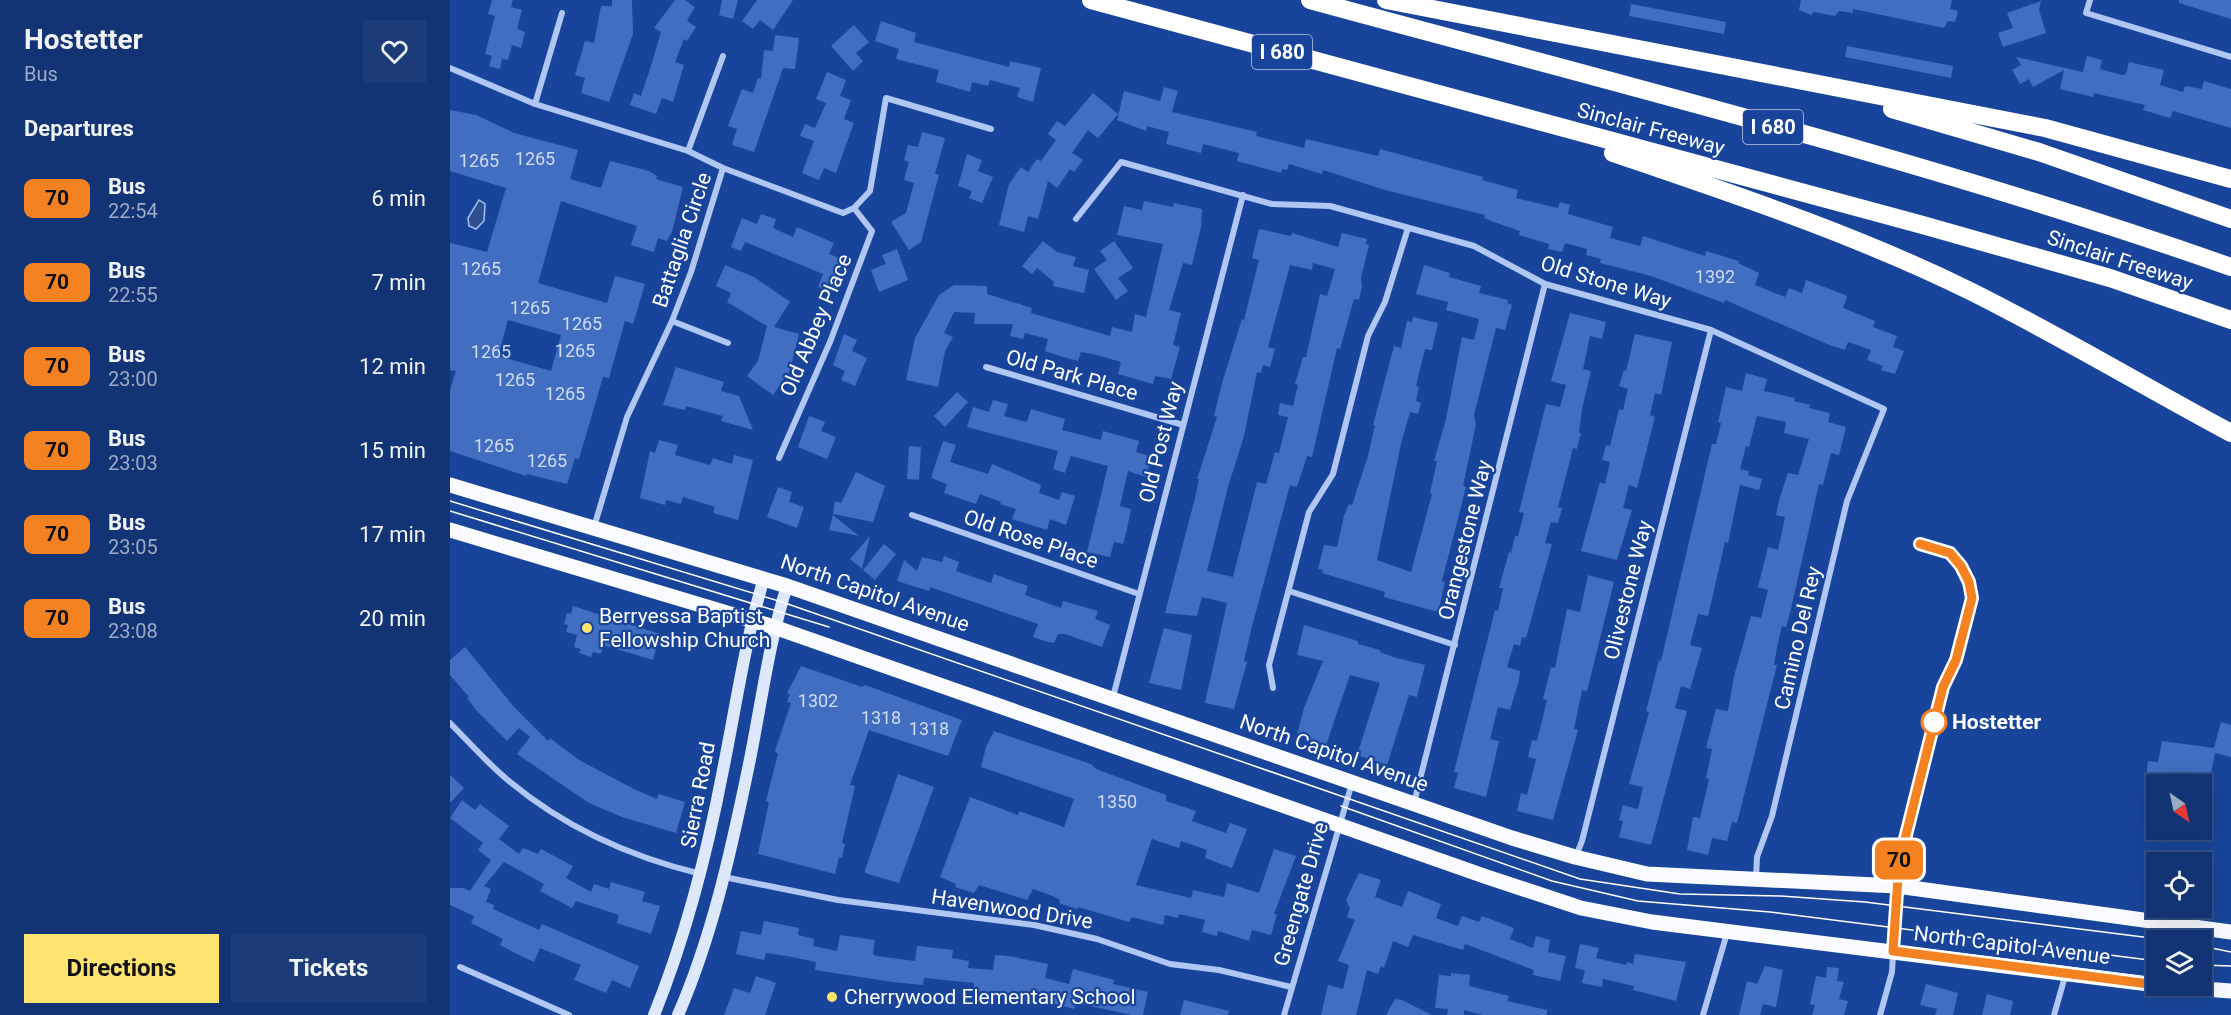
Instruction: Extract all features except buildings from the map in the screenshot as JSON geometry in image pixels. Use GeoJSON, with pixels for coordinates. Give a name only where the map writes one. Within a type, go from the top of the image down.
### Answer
{"type":"FeatureCollection","features":[{"type":"Feature","properties":{"kind":"highway","name":"Sinclair Freeway"},"geometry":{"type":"LineString","coordinates":[[1091,0],[1919,224],[2110,278],[2231,320]]}},
{"type":"Feature","properties":{"kind":"highway","name":"Sinclair Freeway"},"geometry":{"type":"LineString","coordinates":[[1310,0],[1929,170],[2124,229],[2231,267]]}},
{"type":"Feature","properties":{"kind":"highway"},"geometry":{"type":"LineString","coordinates":[[1386,0],[2045,128],[2130,149],[2231,179]]}},
{"type":"Feature","properties":{"kind":"highway"},"geometry":{"type":"LineString","coordinates":[[1680,57],[1863,101],[1991,137],[2106,174],[2231,219]]}},
{"type":"Feature","properties":{"kind":"highway"},"geometry":{"type":"LineString","coordinates":[[1472,104],[1846,236],[1920,268],[2032,323],[2231,433]]}},
{"type":"Feature","properties":{"kind":"main road","name":"North Capitol Avenue"},"geometry":{"type":"LineString","coordinates":[[450,485],[764,578],[1575,857],[1647,874],[1897,886],[2231,932]]}},
{"type":"Feature","properties":{"kind":"main road","name":"North Capitol Avenue"},"geometry":{"type":"LineString","coordinates":[[450,530],[751,622],[774,627],[1338,826],[1581,908],[1652,922],[2146,984]]}},
{"type":"Feature","properties":{"kind":"main road"},"geometry":{"type":"LineString","coordinates":[[2212,990],[2231,991]]}},
{"type":"Feature","properties":{"kind":"street"},"geometry":{"type":"LineString","coordinates":[[2090,0],[2086,13],[2231,57]]}},
{"type":"Feature","properties":{"kind":"street"},"geometry":{"type":"LineString","coordinates":[[535,104],[562,13]]}},
{"type":"Feature","properties":{"kind":"street"},"geometry":{"type":"LineString","coordinates":[[688,151],[723,56]]}},
{"type":"Feature","properties":{"kind":"street","name":"Battaglia Circle"},"geometry":{"type":"LineString","coordinates":[[450,68],[535,104],[688,151],[723,168],[691,272],[672,321],[627,417],[594,527]]}},
{"type":"Feature","properties":{"kind":"street"},"geometry":{"type":"LineString","coordinates":[[723,168],[843,213],[855,208],[870,191],[886,98],[991,129]]}},
{"type":"Feature","properties":{"kind":"street","name":"Old Stone Way"},"geometry":{"type":"LineString","coordinates":[[1076,219],[1121,162],[1272,204],[1330,206],[1474,246],[1545,284],[1711,330],[1884,409]]}},
{"type":"Feature","properties":{"kind":"street","name":"Old Post Way"},"geometry":{"type":"LineString","coordinates":[[1113,697],[1243,195]]}},
{"type":"Feature","properties":{"kind":"street","name":"Old Abbey Place"},"geometry":{"type":"LineString","coordinates":[[779,458],[830,342],[872,231],[855,208]]}},
{"type":"Feature","properties":{"kind":"street"},"geometry":{"type":"LineString","coordinates":[[1273,688],[1269,664],[1309,512],[1333,474],[1368,336],[1384,302],[1408,228]]}},
{"type":"Feature","properties":{"kind":"street","name":"Orangestone Way"},"geometry":{"type":"LineString","coordinates":[[1414,803],[1545,284]]}},
{"type":"Feature","properties":{"kind":"street"},"geometry":{"type":"LineString","coordinates":[[672,321],[728,344]]}},
{"type":"Feature","properties":{"kind":"street","name":"Olivestone Way"},"geometry":{"type":"LineString","coordinates":[[1575,857],[1582,841],[1711,330]]}},
{"type":"Feature","properties":{"kind":"street","name":"Old Park Place"},"geometry":{"type":"LineString","coordinates":[[986,367],[1183,425]]}},
{"type":"Feature","properties":{"kind":"street","name":"Camino Del Rey"},"geometry":{"type":"LineString","coordinates":[[1756,878],[1757,857],[1772,816],[1847,501],[1884,409]]}},
{"type":"Feature","properties":{"kind":"street","name":"Old Rose Place"},"geometry":{"type":"LineString","coordinates":[[912,515],[1140,594]]}},
{"type":"Feature","properties":{"kind":"street","name":"Sierra Road"},"geometry":{"type":"LineString","coordinates":[[654,1015],[671,974],[701,874],[751,622],[764,578]]}},
{"type":"Feature","properties":{"kind":"street","name":"Sierra Road"},"geometry":{"type":"LineString","coordinates":[[678,1015],[724,877],[748,769],[774,627],[787,586]]}},
{"type":"Feature","properties":{"kind":"street"},"geometry":{"type":"LineString","coordinates":[[1289,591],[1455,645]]}},
{"type":"Feature","properties":{"kind":"street"},"geometry":{"type":"LineString","coordinates":[[450,723],[508,780],[555,815],[593,837],[676,868],[701,874]]}},
{"type":"Feature","properties":{"kind":"street","name":"Greengate Drive"},"geometry":{"type":"LineString","coordinates":[[1284,1015],[1352,782]]}},
{"type":"Feature","properties":{"kind":"street","name":"Havenwood Drive"},"geometry":{"type":"LineString","coordinates":[[724,877],[838,900],[1034,925],[1097,939],[1170,964],[1219,970],[1291,987]]}},
{"type":"Feature","properties":{"kind":"street"},"geometry":{"type":"LineString","coordinates":[[1880,1015],[1892,972],[1897,886]]}},
{"type":"Feature","properties":{"kind":"street"},"geometry":{"type":"LineString","coordinates":[[1703,1015],[1728,930]]}},
{"type":"Feature","properties":{"kind":"street"},"geometry":{"type":"LineString","coordinates":[[460,967],[569,1015]]}},
{"type":"Feature","properties":{"kind":"street"},"geometry":{"type":"LineString","coordinates":[[2054,1015],[2066,973]]}},
{"type":"Feature","properties":{"kind":"water"},"geometry":{"type":"Polygon","coordinates":[[[479,200],[485,204],[484,221],[476,229],[469,226],[468,218],[479,200]]]}},
{"type":"Feature","properties":{"kind":"tram line"},"geometry":{"type":"LineString","coordinates":[[450,501],[782,602],[1580,879],[1680,894],[1781,896],[1865,902],[2146,937]]}},
{"type":"Feature","properties":{"kind":"tram line"},"geometry":{"type":"LineString","coordinates":[[450,511],[829,627]]}},
{"type":"Feature","properties":{"kind":"tram line"},"geometry":{"type":"LineString","coordinates":[[1341,806],[1552,881],[1638,901],[1770,912],[2146,960]]}},
{"type":"Feature","properties":{"kind":"tram line"},"geometry":{"type":"LineString","coordinates":[[2212,948],[2231,952]]}},
{"type":"Feature","properties":{"kind":"tram line"},"geometry":{"type":"LineString","coordinates":[[2212,965],[2231,966]]}},
{"type":"Feature","properties":{"kind":"bus line","name":"70"},"geometry":{"type":"LineString","coordinates":[[1920,544],[1938,547],[1950,553],[1961,566],[1969,582],[1972,598],[1956,660],[1943,687],[1899,863],[1893,951],[2146,984]]}},
{"type":"Feature","properties":{"kind":"place","name":"Berryessa Baptist Fellowship Church"},"geometry":{"type":"Point","coordinates":[587,628]}},
{"type":"Feature","properties":{"kind":"place","name":"Hostetter"},"geometry":{"type":"Point","coordinates":[1934,722]}},
{"type":"Feature","properties":{"kind":"place","name":"Cherrywood Elementary School"},"geometry":{"type":"Point","coordinates":[832,997]}}]}
